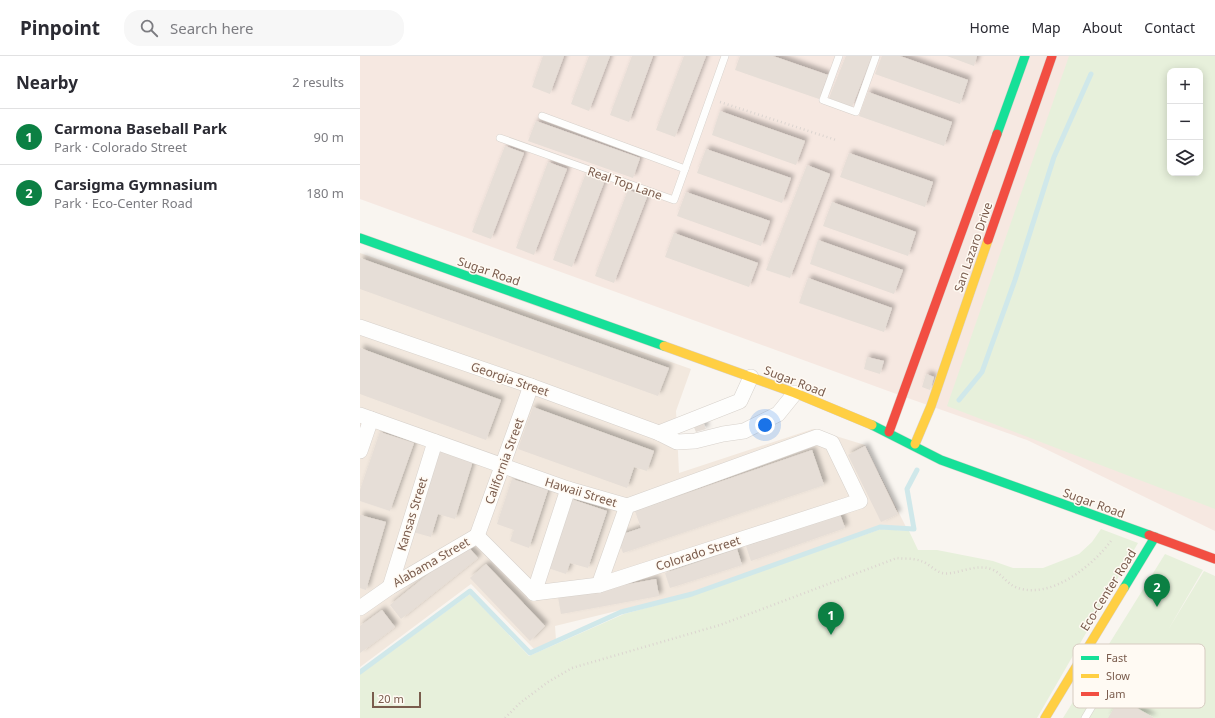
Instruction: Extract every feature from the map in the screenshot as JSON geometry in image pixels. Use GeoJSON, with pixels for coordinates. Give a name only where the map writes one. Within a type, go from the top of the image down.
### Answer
{"type":"FeatureCollection","features":[{"type":"Feature","properties":{"kind":"street","name":"San Lazaro Drive"},"geometry":{"type":"LineString","coordinates":[[889,432],[1025,56]]}},
{"type":"Feature","properties":{"kind":"street","name":"San Lazaro Drive"},"geometry":{"type":"LineString","coordinates":[[915,444],[931,406],[1052,56]]}},
{"type":"Feature","properties":{"kind":"street","name":"Sugar Road"},"geometry":{"type":"LineString","coordinates":[[360,238],[795,393],[889,432],[915,444],[941,460],[1122,527],[1155,537],[1215,559]]}},
{"type":"Feature","properties":{"kind":"street","name":"Georgia Street"},"geometry":{"type":"LineString","coordinates":[[360,327],[531,386],[659,433],[677,442],[695,441],[723,434]]}},
{"type":"Feature","properties":{"kind":"street"},"geometry":{"type":"LineString","coordinates":[[659,433],[740,401],[752,377]]}},
{"type":"Feature","properties":{"kind":"street","name":"California Street"},"geometry":{"type":"LineString","coordinates":[[477,536],[531,386]]}},
{"type":"Feature","properties":{"kind":"street"},"geometry":{"type":"LineString","coordinates":[[714,411],[723,434],[744,431],[778,414],[795,393]]}},
{"type":"Feature","properties":{"kind":"street"},"geometry":{"type":"LineString","coordinates":[[360,451],[365,417]]}},
{"type":"Feature","properties":{"kind":"street","name":"Hawaii Street"},"geometry":{"type":"LineString","coordinates":[[365,417],[568,489],[627,506],[817,437],[832,443],[860,500]]}},
{"type":"Feature","properties":{"kind":"street","name":"Kansas Street"},"geometry":{"type":"LineString","coordinates":[[390,587],[435,442]]}},
{"type":"Feature","properties":{"kind":"street"},"geometry":{"type":"LineString","coordinates":[[534,593],[568,489]]}},
{"type":"Feature","properties":{"kind":"street","name":"Colorado Street"},"geometry":{"type":"LineString","coordinates":[[534,593],[599,585],[860,500]]}},
{"type":"Feature","properties":{"kind":"street"},"geometry":{"type":"LineString","coordinates":[[599,585],[627,506]]}},
{"type":"Feature","properties":{"kind":"street","name":"Alabama Street"},"geometry":{"type":"LineString","coordinates":[[360,608],[390,587],[477,536],[534,593]]}},
{"type":"Feature","properties":{"kind":"street","name":"Eco-Center Road"},"geometry":{"type":"LineString","coordinates":[[1090,644],[1155,537]]}},
{"type":"Feature","properties":{"kind":"street","name":"Eco-Center Road"},"geometry":{"type":"LineString","coordinates":[[1045,718],[1073,672]]}},
{"type":"Feature","properties":{"kind":"lane","name":"Real Top Lane"},"geometry":{"type":"LineString","coordinates":[[500,138],[674,200],[725,56]]}},
{"type":"Feature","properties":{"kind":"lane"},"geometry":{"type":"LineString","coordinates":[[839,56],[823,100],[856,112],[876,56]]}},
{"type":"Feature","properties":{"kind":"lane"},"geometry":{"type":"LineString","coordinates":[[542,116],[685,169]]}},
{"type":"Feature","properties":{"kind":"lane"},"geometry":{"type":"LineString","coordinates":[[1085,718],[1091,708]]}},
{"type":"Feature","properties":{"kind":"path"},"geometry":{"type":"LineString","coordinates":[[710,99],[836,140]]}},
{"type":"Feature","properties":{"kind":"path"},"geometry":{"type":"LineString","coordinates":[[505,718],[520,703],[548,682],[572,668],[720,625],[897,558],[920,560],[942,573],[976,568],[991,569],[1018,588],[1040,590],[1056,586],[1083,570],[1104,551],[1122,527]]}},
{"type":"Feature","properties":{"kind":"shaded area"},"geometry":{"type":"Polygon","coordinates":[[[360,56],[1215,56],[1215,531],[1027,440],[360,199],[360,56]]]}},
{"type":"Feature","properties":{"kind":"shaded area"},"geometry":{"type":"Polygon","coordinates":[[[360,253],[691,369],[676,411],[679,473],[813,429],[865,445],[906,527],[879,526],[686,594],[555,626],[556,640],[534,649],[471,584],[360,667],[360,253]]]}},
{"type":"Feature","properties":{"kind":"green space"},"geometry":{"type":"Polygon","coordinates":[[[1069,56],[1215,56],[1215,509],[947,406],[1069,56]]]}},
{"type":"Feature","properties":{"kind":"green space"},"geometry":{"type":"Polygon","coordinates":[[[881,529],[909,531],[918,550],[937,550],[993,561],[1013,568],[1043,568],[1079,554],[1092,542],[1101,529],[1138,543],[1080,644],[1073,644],[1073,656],[1037,718],[360,718],[360,674],[470,594],[529,656],[624,614],[690,596],[881,529]]]}},
{"type":"Feature","properties":{"kind":"green space"},"geometry":{"type":"Polygon","coordinates":[[[1165,554],[1203,570],[1168,630],[1204,571],[1215,576],[1215,718],[1063,718],[1073,702],[1073,708],[1205,708],[1205,644],[1109,644],[1165,554]]]}},
{"type":"Feature","properties":{"kind":"building"},"geometry":{"type":"Polygon","coordinates":[[[543,56],[564,56],[550,94],[532,87],[543,56]]]}},
{"type":"Feature","properties":{"kind":"building"},"geometry":{"type":"Polygon","coordinates":[[[589,56],[610,56],[589,111],[571,104],[589,56]]]}},
{"type":"Feature","properties":{"kind":"building"},"geometry":{"type":"Polygon","coordinates":[[[632,56],[653,56],[629,122],[610,115],[632,56]]]}},
{"type":"Feature","properties":{"kind":"building"},"geometry":{"type":"Polygon","coordinates":[[[684,56],[706,56],[675,137],[656,130],[684,56]]]}},
{"type":"Feature","properties":{"kind":"building"},"geometry":{"type":"Polygon","coordinates":[[[740,56],[773,56],[828,75],[819,99],[735,70],[740,56]]]}},
{"type":"Feature","properties":{"kind":"building"},"geometry":{"type":"Polygon","coordinates":[[[846,56],[872,56],[852,107],[829,98],[846,56]]]}},
{"type":"Feature","properties":{"kind":"building"},"geometry":{"type":"Polygon","coordinates":[[[882,56],[900,56],[968,80],[960,104],[875,74],[882,56]]]}},
{"type":"Feature","properties":{"kind":"building"},"geometry":{"type":"Polygon","coordinates":[[[947,56],[977,56],[974,66],[947,56]]]}},
{"type":"Feature","properties":{"kind":"building"},"geometry":{"type":"Polygon","coordinates":[[[868,92],[952,122],[944,146],[859,116],[868,92]]]}},
{"type":"Feature","properties":{"kind":"building"},"geometry":{"type":"Polygon","coordinates":[[[720,111],[805,141],[796,165],[712,135],[720,111]]]}},
{"type":"Feature","properties":{"kind":"building"},"geometry":{"type":"Polygon","coordinates":[[[536,121],[640,158],[633,178],[528,141],[536,121]]]}},
{"type":"Feature","properties":{"kind":"building"},"geometry":{"type":"Polygon","coordinates":[[[505,146],[524,153],[491,239],[472,232],[505,146]]]}},
{"type":"Feature","properties":{"kind":"building"},"geometry":{"type":"Polygon","coordinates":[[[706,149],[791,178],[782,203],[697,173],[706,149]]]}},
{"type":"Feature","properties":{"kind":"building"},"geometry":{"type":"Polygon","coordinates":[[[849,153],[933,182],[925,207],[840,177],[849,153]]]}},
{"type":"Feature","properties":{"kind":"building"},"geometry":{"type":"Polygon","coordinates":[[[548,162],[567,169],[534,255],[516,248],[548,162]]]}},
{"type":"Feature","properties":{"kind":"building"},"geometry":{"type":"Polygon","coordinates":[[[807,165],[830,174],[790,278],[766,270],[807,165]]]}},
{"type":"Feature","properties":{"kind":"building"},"geometry":{"type":"Polygon","coordinates":[[[586,173],[605,180],[572,267],[553,260],[586,173]]]}},
{"type":"Feature","properties":{"kind":"building"},"geometry":{"type":"Polygon","coordinates":[[[628,190],[647,197],[614,283],[595,276],[628,190]]]}},
{"type":"Feature","properties":{"kind":"building"},"geometry":{"type":"Polygon","coordinates":[[[686,192],[770,221],[761,246],[677,216],[686,192]]]}},
{"type":"Feature","properties":{"kind":"building"},"geometry":{"type":"Polygon","coordinates":[[[832,202],[916,232],[908,256],[823,226],[832,202]]]}},
{"type":"Feature","properties":{"kind":"building"},"geometry":{"type":"Polygon","coordinates":[[[674,233],[758,263],[749,287],[665,257],[674,233]]]}},
{"type":"Feature","properties":{"kind":"building"},"geometry":{"type":"Polygon","coordinates":[[[818,240],[903,270],[894,294],[810,264],[818,240]]]}},
{"type":"Feature","properties":{"kind":"building"},"geometry":{"type":"Polygon","coordinates":[[[360,258],[669,368],[658,396],[360,289],[360,258]]]}},
{"type":"Feature","properties":{"kind":"building"},"geometry":{"type":"Polygon","coordinates":[[[808,278],[892,308],[884,332],[799,303],[808,278]]]}},
{"type":"Feature","properties":{"kind":"building"},"geometry":{"type":"Polygon","coordinates":[[[360,348],[501,400],[486,440],[360,394],[360,348]]]}},
{"type":"Feature","properties":{"kind":"building"},"geometry":{"type":"Polygon","coordinates":[[[867,357],[884,361],[880,374],[864,369],[867,357]]]}},
{"type":"Feature","properties":{"kind":"building"},"geometry":{"type":"Polygon","coordinates":[[[926,374],[934,377],[930,390],[922,387],[926,374]]]}},
{"type":"Feature","properties":{"kind":"building"},"geometry":{"type":"Polygon","coordinates":[[[533,407],[654,451],[647,471],[634,467],[627,488],[518,449],[533,407]]]}},
{"type":"Feature","properties":{"kind":"building"},"geometry":{"type":"Polygon","coordinates":[[[703,422],[706,429],[696,432],[693,425],[703,422]]]}},
{"type":"Feature","properties":{"kind":"building"},"geometry":{"type":"Polygon","coordinates":[[[380,432],[414,443],[390,511],[360,501],[360,490],[380,432]]]}},
{"type":"Feature","properties":{"kind":"building"},"geometry":{"type":"Polygon","coordinates":[[[865,446],[898,514],[881,522],[848,455],[865,446]]]}},
{"type":"Feature","properties":{"kind":"building"},"geometry":{"type":"Polygon","coordinates":[[[438,450],[473,461],[455,519],[438,514],[431,537],[413,532],[438,450]]]}},
{"type":"Feature","properties":{"kind":"building"},"geometry":{"type":"Polygon","coordinates":[[[812,450],[824,485],[623,553],[617,536],[641,528],[635,511],[812,450]]]}},
{"type":"Feature","properties":{"kind":"building"},"geometry":{"type":"Polygon","coordinates":[[[512,479],[548,490],[529,548],[510,541],[514,530],[497,524],[512,479]]]}},
{"type":"Feature","properties":{"kind":"building"},"geometry":{"type":"Polygon","coordinates":[[[571,499],[607,511],[588,568],[570,563],[566,574],[548,568],[571,499]]]}},
{"type":"Feature","properties":{"kind":"building"},"geometry":{"type":"Polygon","coordinates":[[[840,514],[845,528],[751,561],[746,546],[840,514]]]}},
{"type":"Feature","properties":{"kind":"building"},"geometry":{"type":"Polygon","coordinates":[[[360,515],[386,522],[366,590],[360,588],[360,515]]]}},
{"type":"Feature","properties":{"kind":"building"},"geometry":{"type":"Polygon","coordinates":[[[466,544],[478,558],[401,619],[390,605],[466,544]]]}},
{"type":"Feature","properties":{"kind":"building"},"geometry":{"type":"Polygon","coordinates":[[[737,549],[742,565],[670,588],[665,573],[737,549]]]}},
{"type":"Feature","properties":{"kind":"building"},"geometry":{"type":"Polygon","coordinates":[[[486,564],[545,626],[530,641],[470,578],[486,564]]]}},
{"type":"Feature","properties":{"kind":"building"},"geometry":{"type":"Polygon","coordinates":[[[656,579],[659,596],[561,614],[558,597],[656,579]]]}},
{"type":"Feature","properties":{"kind":"building"},"geometry":{"type":"Polygon","coordinates":[[[382,610],[395,627],[360,653],[360,626],[382,610]]]}},
{"type":"Feature","properties":{"kind":"building"},"geometry":{"type":"Polygon","coordinates":[[[1114,708],[1137,708],[1154,718],[1108,718],[1114,708]]]}},
{"type":"Feature","properties":{"kind":"waterway"},"geometry":{"type":"LineString","coordinates":[[959,400],[982,372],[1015,280],[1054,157],[1091,74]]}},
{"type":"Feature","properties":{"kind":"waterway"},"geometry":{"type":"LineString","coordinates":[[360,672],[470,591],[530,653],[621,612],[692,594],[880,527],[914,529],[907,489],[917,470]]}},
{"type":"Feature","properties":{"kind":"traffic: fast"},"geometry":{"type":"LineString","coordinates":[[997,134],[1025,56]]}},
{"type":"Feature","properties":{"kind":"traffic: fast"},"geometry":{"type":"LineString","coordinates":[[360,238],[664,346]]}},
{"type":"Feature","properties":{"kind":"traffic: fast"},"geometry":{"type":"LineString","coordinates":[[872,425],[941,460],[1149,535]]}},
{"type":"Feature","properties":{"kind":"traffic: fast"},"geometry":{"type":"LineString","coordinates":[[1124,588],[1155,537]]}},
{"type":"Feature","properties":{"kind":"traffic: slow"},"geometry":{"type":"LineString","coordinates":[[915,444],[931,406],[988,240]]}},
{"type":"Feature","properties":{"kind":"traffic: slow"},"geometry":{"type":"LineString","coordinates":[[664,346],[795,393],[872,425]]}},
{"type":"Feature","properties":{"kind":"traffic: slow"},"geometry":{"type":"LineString","coordinates":[[1090,644],[1124,588]]}},
{"type":"Feature","properties":{"kind":"traffic: slow"},"geometry":{"type":"LineString","coordinates":[[1045,718],[1073,672]]}},
{"type":"Feature","properties":{"kind":"traffic: jam"},"geometry":{"type":"LineString","coordinates":[[988,240],[1052,56]]}},
{"type":"Feature","properties":{"kind":"traffic: jam"},"geometry":{"type":"LineString","coordinates":[[889,432],[997,134]]}},
{"type":"Feature","properties":{"kind":"traffic: jam"},"geometry":{"type":"LineString","coordinates":[[1149,535],[1215,559]]}},
{"type":"Feature","properties":{"kind":"place","name":"Carsigma Gymnasium"},"geometry":{"type":"Point","coordinates":[1157,607]}},
{"type":"Feature","properties":{"kind":"place","name":"Carmona Baseball Park"},"geometry":{"type":"Point","coordinates":[831,635]}}]}
